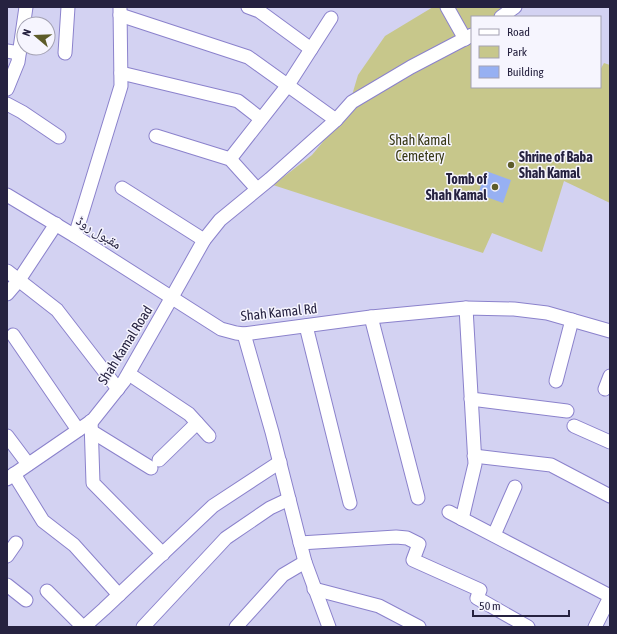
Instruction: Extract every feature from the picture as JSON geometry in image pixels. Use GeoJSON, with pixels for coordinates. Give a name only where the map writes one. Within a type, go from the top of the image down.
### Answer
{"type":"FeatureCollection","features":[{"type":"Feature","properties":{"kind":"street"},"geometry":{"type":"LineString","coordinates":[[7,90],[18,62],[13,52],[26,7]]}},
{"type":"Feature","properties":{"kind":"street"},"geometry":{"type":"LineString","coordinates":[[65,53],[68,7]]}},
{"type":"Feature","properties":{"kind":"street"},"geometry":{"type":"LineString","coordinates":[[248,7],[259,11],[311,49]]}},
{"type":"Feature","properties":{"kind":"street"},"geometry":{"type":"LineString","coordinates":[[172,297],[204,240],[220,220],[270,179],[336,120],[352,102],[411,67],[468,37],[447,7]]}},
{"type":"Feature","properties":{"kind":"street"},"geometry":{"type":"LineString","coordinates":[[502,16],[515,7]]}},
{"type":"Feature","properties":{"kind":"street"},"geometry":{"type":"LineString","coordinates":[[75,236],[121,86],[120,11],[248,57],[336,120]]}},
{"type":"Feature","properties":{"kind":"street"},"geometry":{"type":"LineString","coordinates":[[230,159],[288,85],[331,18]]}},
{"type":"Feature","properties":{"kind":"street"},"geometry":{"type":"LineString","coordinates":[[121,73],[238,101],[261,119]]}},
{"type":"Feature","properties":{"kind":"street"},"geometry":{"type":"LineString","coordinates":[[7,104],[22,112],[59,137]]}},
{"type":"Feature","properties":{"kind":"street"},"geometry":{"type":"LineString","coordinates":[[156,136],[230,159],[257,190]]}},
{"type":"Feature","properties":{"kind":"street"},"geometry":{"type":"LineString","coordinates":[[122,188],[204,240]]}},
{"type":"Feature","properties":{"kind":"street","name":"مقبول روڈ"},"geometry":{"type":"LineString","coordinates":[[7,195],[172,297]]}},
{"type":"Feature","properties":{"kind":"street"},"geometry":{"type":"LineString","coordinates":[[7,294],[19,280],[56,224]]}},
{"type":"Feature","properties":{"kind":"street"},"geometry":{"type":"LineString","coordinates":[[7,271],[57,310],[118,389]]}},
{"type":"Feature","properties":{"kind":"street","name":"Shah Kamal Rd"},"geometry":{"type":"LineString","coordinates":[[172,297],[221,329],[244,334],[371,317],[466,308],[514,309],[547,313],[610,331]]}},
{"type":"Feature","properties":{"kind":"street","name":"Shah Kamal Road"},"geometry":{"type":"LineString","coordinates":[[10,476],[78,430],[91,426],[129,374],[172,297]]}},
{"type":"Feature","properties":{"kind":"street"},"geometry":{"type":"LineString","coordinates":[[462,519],[474,464],[466,308]]}},
{"type":"Feature","properties":{"kind":"street"},"geometry":{"type":"LineString","coordinates":[[371,317],[418,498]]}},
{"type":"Feature","properties":{"kind":"street"},"geometry":{"type":"LineString","coordinates":[[556,381],[572,320]]}},
{"type":"Feature","properties":{"kind":"street"},"geometry":{"type":"LineString","coordinates":[[306,326],[350,503]]}},
{"type":"Feature","properties":{"kind":"street"},"geometry":{"type":"LineString","coordinates":[[244,334],[280,462],[305,562],[329,627]]}},
{"type":"Feature","properties":{"kind":"street"},"geometry":{"type":"LineString","coordinates":[[12,335],[78,430]]}},
{"type":"Feature","properties":{"kind":"street"},"geometry":{"type":"LineString","coordinates":[[129,374],[189,414],[209,436]]}},
{"type":"Feature","properties":{"kind":"street"},"geometry":{"type":"LineString","coordinates":[[605,389],[610,376]]}},
{"type":"Feature","properties":{"kind":"street"},"geometry":{"type":"LineString","coordinates":[[471,399],[567,411]]}},
{"type":"Feature","properties":{"kind":"street"},"geometry":{"type":"LineString","coordinates":[[91,426],[155,464],[197,423]]}},
{"type":"Feature","properties":{"kind":"street"},"geometry":{"type":"LineString","coordinates":[[91,426],[93,483],[163,554]]}},
{"type":"Feature","properties":{"kind":"street"},"geometry":{"type":"LineString","coordinates":[[574,426],[610,442]]}},
{"type":"Feature","properties":{"kind":"street"},"geometry":{"type":"LineString","coordinates":[[7,436],[28,464]]}},
{"type":"Feature","properties":{"kind":"street"},"geometry":{"type":"LineString","coordinates":[[474,456],[551,465],[610,496]]}},
{"type":"Feature","properties":{"kind":"street"},"geometry":{"type":"LineString","coordinates":[[47,591],[83,627],[120,595],[213,506],[280,462]]}},
{"type":"Feature","properties":{"kind":"street"},"geometry":{"type":"LineString","coordinates":[[10,476],[43,521],[74,545],[120,595]]}},
{"type":"Feature","properties":{"kind":"street"},"geometry":{"type":"LineString","coordinates":[[494,535],[515,487]]}},
{"type":"Feature","properties":{"kind":"street"},"geometry":{"type":"LineString","coordinates":[[143,627],[226,538],[270,508],[289,498]]}},
{"type":"Feature","properties":{"kind":"street"},"geometry":{"type":"LineString","coordinates":[[449,512],[610,596],[595,627]]}},
{"type":"Feature","properties":{"kind":"street"},"geometry":{"type":"LineString","coordinates":[[300,543],[396,537],[407,538],[419,544],[413,560],[480,590],[477,598],[528,627]]}},
{"type":"Feature","properties":{"kind":"street"},"geometry":{"type":"LineString","coordinates":[[7,556],[16,543]]}},
{"type":"Feature","properties":{"kind":"street"},"geometry":{"type":"LineString","coordinates":[[236,627],[283,575],[305,562]]}},
{"type":"Feature","properties":{"kind":"street"},"geometry":{"type":"LineString","coordinates":[[7,585],[26,600]]}},
{"type":"Feature","properties":{"kind":"street"},"geometry":{"type":"LineString","coordinates":[[314,589],[379,606],[419,627]]}},
{"type":"Feature","properties":{"kind":"green space","name":"Shah Kamal Cemetery"},"geometry":{"type":"Polygon","coordinates":[[[433,7],[512,7],[509,16],[471,16],[471,88],[601,88],[601,68],[604,63],[610,65],[610,203],[564,181],[542,252],[492,233],[483,253],[273,185],[312,155],[347,112],[358,75],[385,36],[433,7]]]}},
{"type":"Feature","properties":{"kind":"building","name":"Tomb of Shah Kamal"},"geometry":{"type":"Polygon","coordinates":[[[486,171],[511,180],[503,203],[478,194],[486,171]]]}},
{"type":"Feature","properties":{"kind":"place","name":"Shrine of Baba Shah Kamal"},"geometry":{"type":"Point","coordinates":[511,165]}},
{"type":"Feature","properties":{"kind":"place","name":"Tomb of Shah Kamal"},"geometry":{"type":"Point","coordinates":[495,187]}}]}
